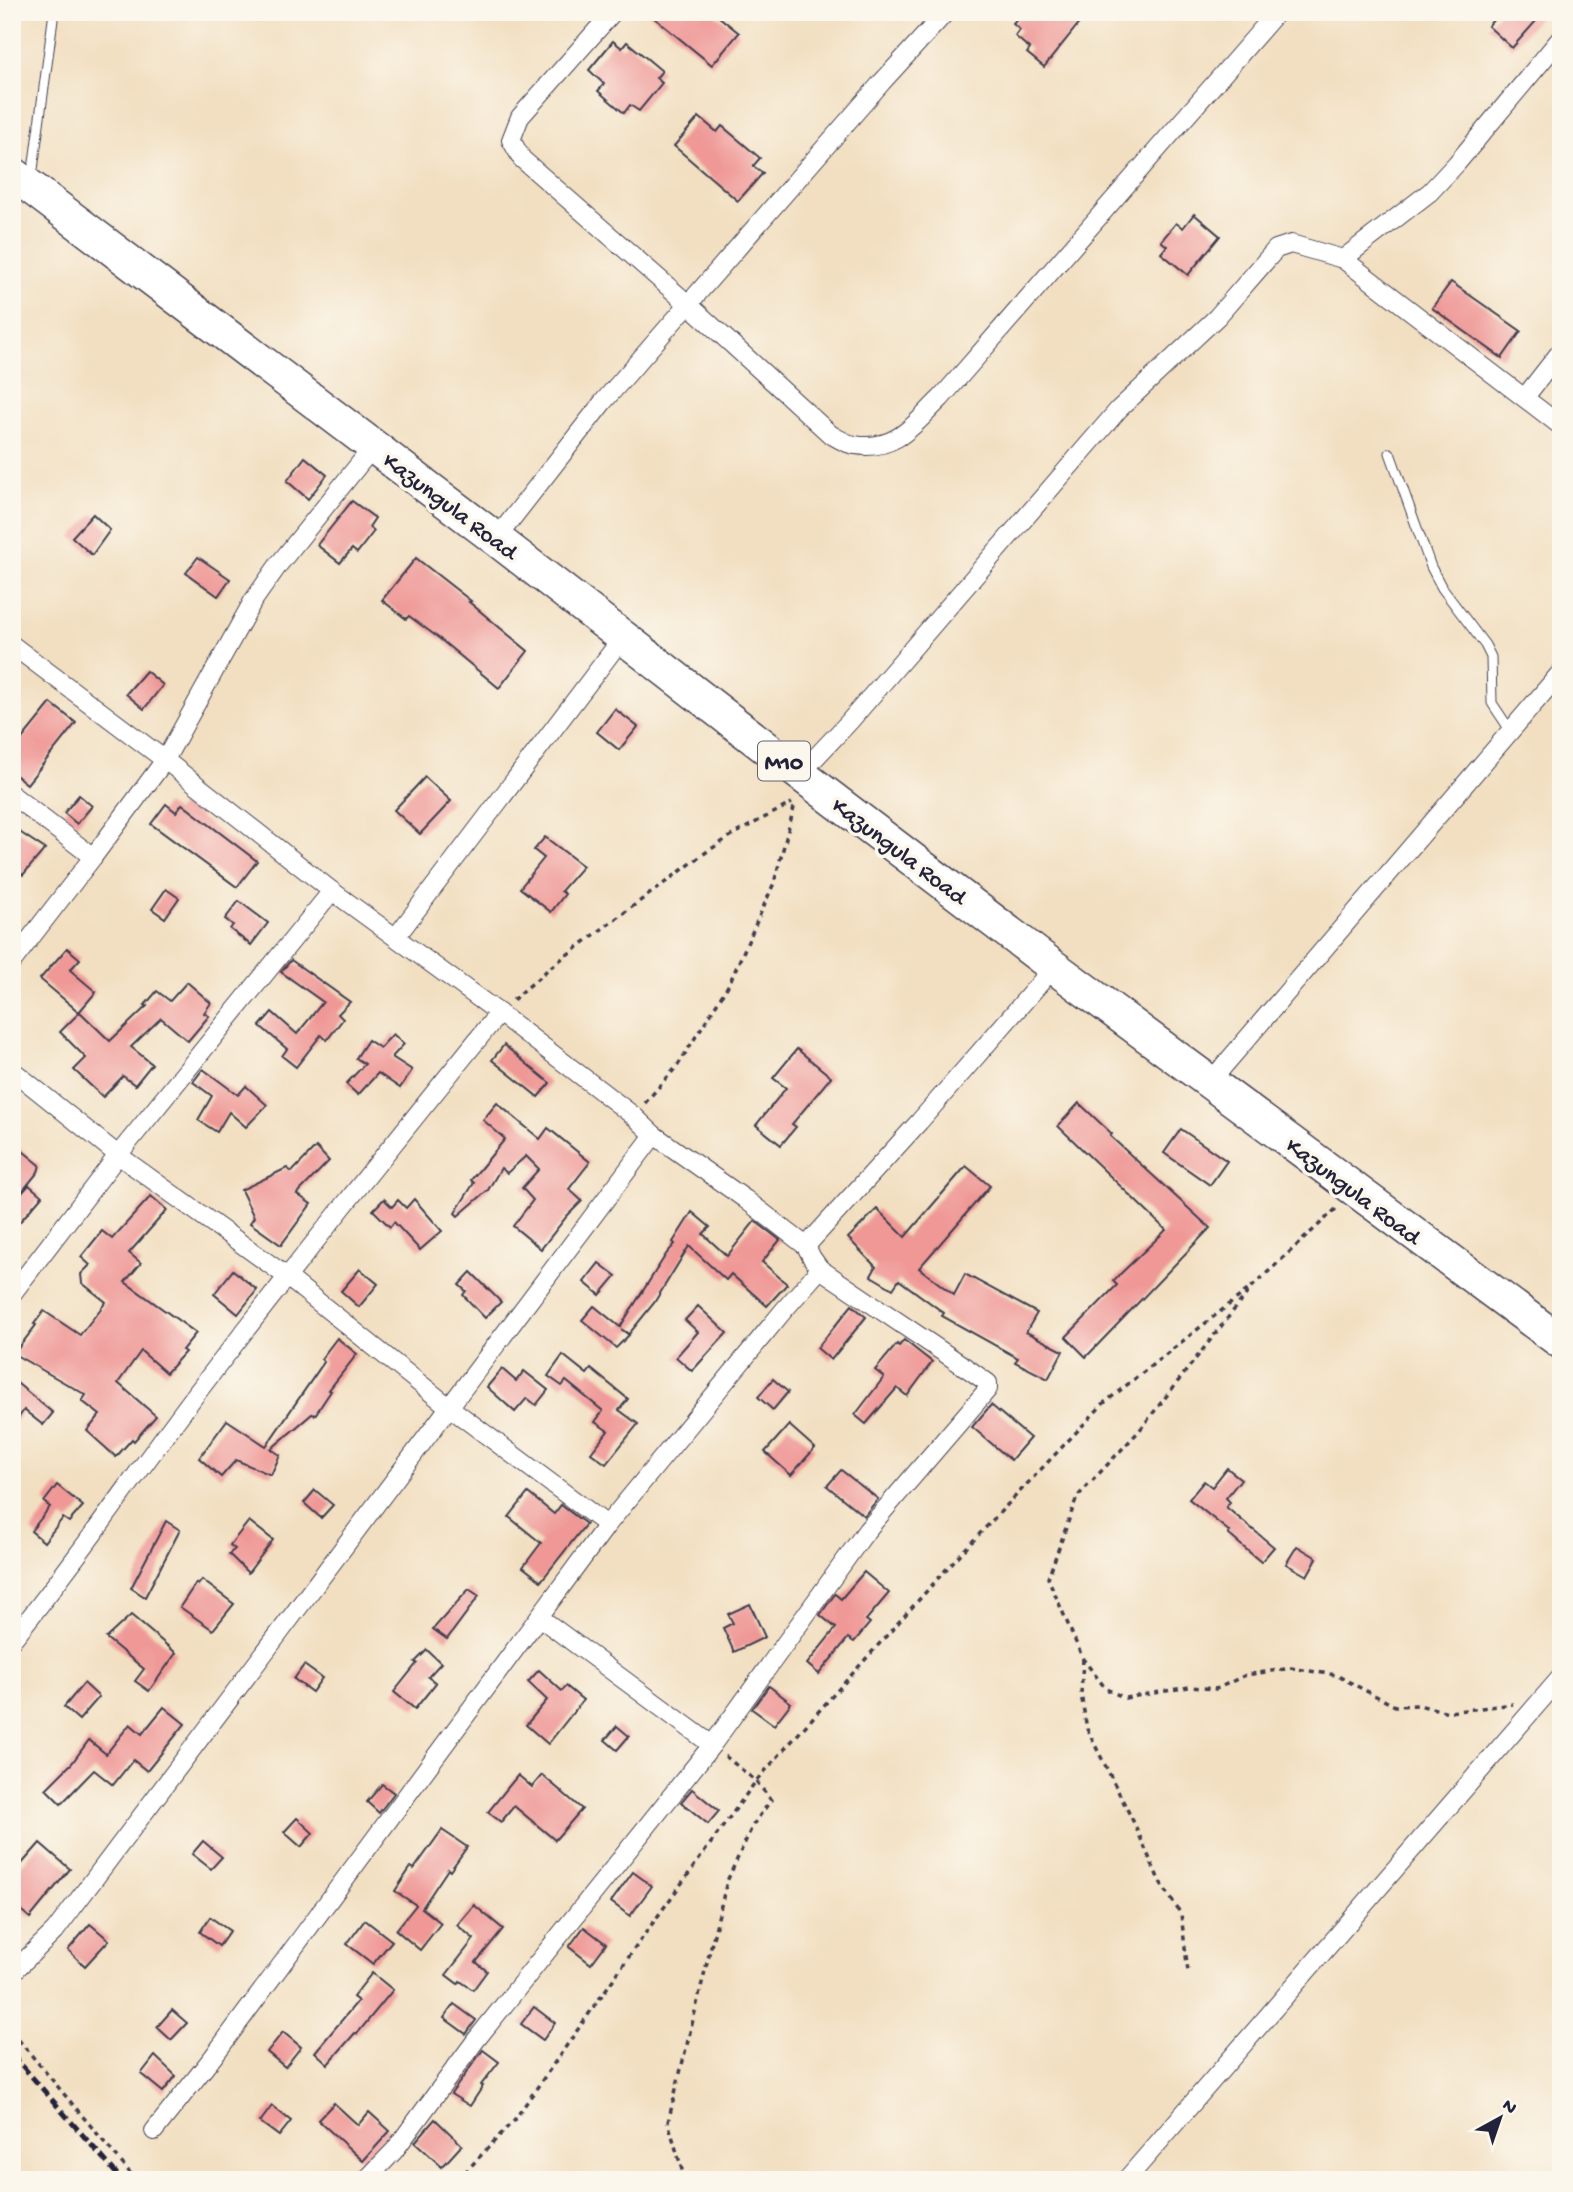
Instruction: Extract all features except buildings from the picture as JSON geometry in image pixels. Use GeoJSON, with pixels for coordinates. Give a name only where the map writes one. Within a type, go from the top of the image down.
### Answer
{"type":"FeatureCollection","features":[{"type":"Feature","properties":{"kind":"highway","name":"Kazungula Road"},"geometry":{"type":"LineString","coordinates":[[21,180],[496,539],[1054,967],[1561,1342]]}},
{"type":"Feature","properties":{"kind":"street"},"geometry":{"type":"LineString","coordinates":[[613,12],[520,117],[511,140],[522,159],[688,304],[830,434],[853,445],[880,446],[902,437],[942,398],[1277,12]]}},
{"type":"Feature","properties":{"kind":"street"},"geometry":{"type":"LineString","coordinates":[[496,539],[603,402],[881,82],[946,12]]}},
{"type":"Feature","properties":{"kind":"street"},"geometry":{"type":"LineString","coordinates":[[1343,258],[1430,192],[1561,37]]}},
{"type":"Feature","properties":{"kind":"street"},"geometry":{"type":"LineString","coordinates":[[800,774],[849,722],[1119,409],[1217,317],[1276,250],[1291,244],[1343,258],[1561,426]]}},
{"type":"Feature","properties":{"kind":"street"},"geometry":{"type":"LineString","coordinates":[[1525,397],[1561,351]]}},
{"type":"Feature","properties":{"kind":"street"},"geometry":{"type":"LineString","coordinates":[[12,962],[166,760],[253,601],[373,447]]}},
{"type":"Feature","properties":{"kind":"street"},"geometry":{"type":"LineString","coordinates":[[396,937],[623,637]]}},
{"type":"Feature","properties":{"kind":"street"},"geometry":{"type":"LineString","coordinates":[[12,645],[166,760],[332,891],[499,1013],[635,1117],[654,1135],[806,1246],[820,1269],[988,1383],[988,1389],[867,1531],[712,1745],[476,2040],[394,2151],[366,2180]]}},
{"type":"Feature","properties":{"kind":"street"},"geometry":{"type":"LineString","coordinates":[[1210,1082],[1561,672]]}},
{"type":"Feature","properties":{"kind":"street"},"geometry":{"type":"LineString","coordinates":[[12,795],[93,857]]}},
{"type":"Feature","properties":{"kind":"street"},"geometry":{"type":"LineString","coordinates":[[12,1294],[118,1155],[332,891]]}},
{"type":"Feature","properties":{"kind":"street"},"geometry":{"type":"LineString","coordinates":[[806,1246],[1054,967]]}},
{"type":"Feature","properties":{"kind":"street"},"geometry":{"type":"LineString","coordinates":[[12,1640],[60,1581],[155,1448],[286,1276],[499,1013]]}},
{"type":"Feature","properties":{"kind":"street"},"geometry":{"type":"LineString","coordinates":[[12,1070],[118,1155],[286,1276],[449,1407],[607,1525]]}},
{"type":"Feature","properties":{"kind":"street"},"geometry":{"type":"LineString","coordinates":[[15,1969],[55,1931],[654,1135]]}},
{"type":"Feature","properties":{"kind":"street"},"geometry":{"type":"LineString","coordinates":[[154,2131],[214,2057],[607,1525],[820,1269]]}},
{"type":"Feature","properties":{"kind":"street"},"geometry":{"type":"LineString","coordinates":[[540,1617],[712,1745]]}},
{"type":"Feature","properties":{"kind":"street"},"geometry":{"type":"LineString","coordinates":[[1126,2180],[1561,1677]]}},
{"type":"Feature","properties":{"kind":"lane"},"geometry":{"type":"LineString","coordinates":[[21,180],[54,12]]}},
{"type":"Feature","properties":{"kind":"lane"},"geometry":{"type":"LineString","coordinates":[[1390,453],[1431,567],[1442,588],[1491,657],[1492,703],[1510,730]]}},
{"type":"Feature","properties":{"kind":"path"},"geometry":{"type":"LineString","coordinates":[[499,1013],[543,974],[705,853],[734,834],[796,801],[774,883],[729,984],[678,1065],[654,1090],[635,1117]]}},
{"type":"Feature","properties":{"kind":"path"},"geometry":{"type":"LineString","coordinates":[[458,2180],[515,2119],[639,1942],[757,1781],[951,1564],[1104,1404],[1254,1285],[1354,1191]]}},
{"type":"Feature","properties":{"kind":"path"},"geometry":{"type":"LineString","coordinates":[[1254,1285],[1139,1430],[1077,1497],[1048,1578],[1083,1659],[1106,1689],[1125,1698],[1189,1687],[1216,1689],[1245,1675],[1291,1668],[1336,1675],[1395,1706],[1418,1705],[1449,1712],[1516,1703],[1545,1696]]}},
{"type":"Feature","properties":{"kind":"path"},"geometry":{"type":"LineString","coordinates":[[1083,1659],[1081,1694],[1087,1729],[1159,1880],[1181,1914],[1188,1972]]}},
{"type":"Feature","properties":{"kind":"path"},"geometry":{"type":"LineString","coordinates":[[685,2180],[668,2122],[727,1881],[753,1825],[771,1800],[757,1781],[712,1745]]}},
{"type":"Feature","properties":{"kind":"path"},"geometry":{"type":"LineString","coordinates":[[12,2032],[136,2180]]}},
{"type":"Feature","properties":{"kind":"railway"},"geometry":{"type":"LineString","coordinates":[[12,2054],[122,2180]]}}]}
